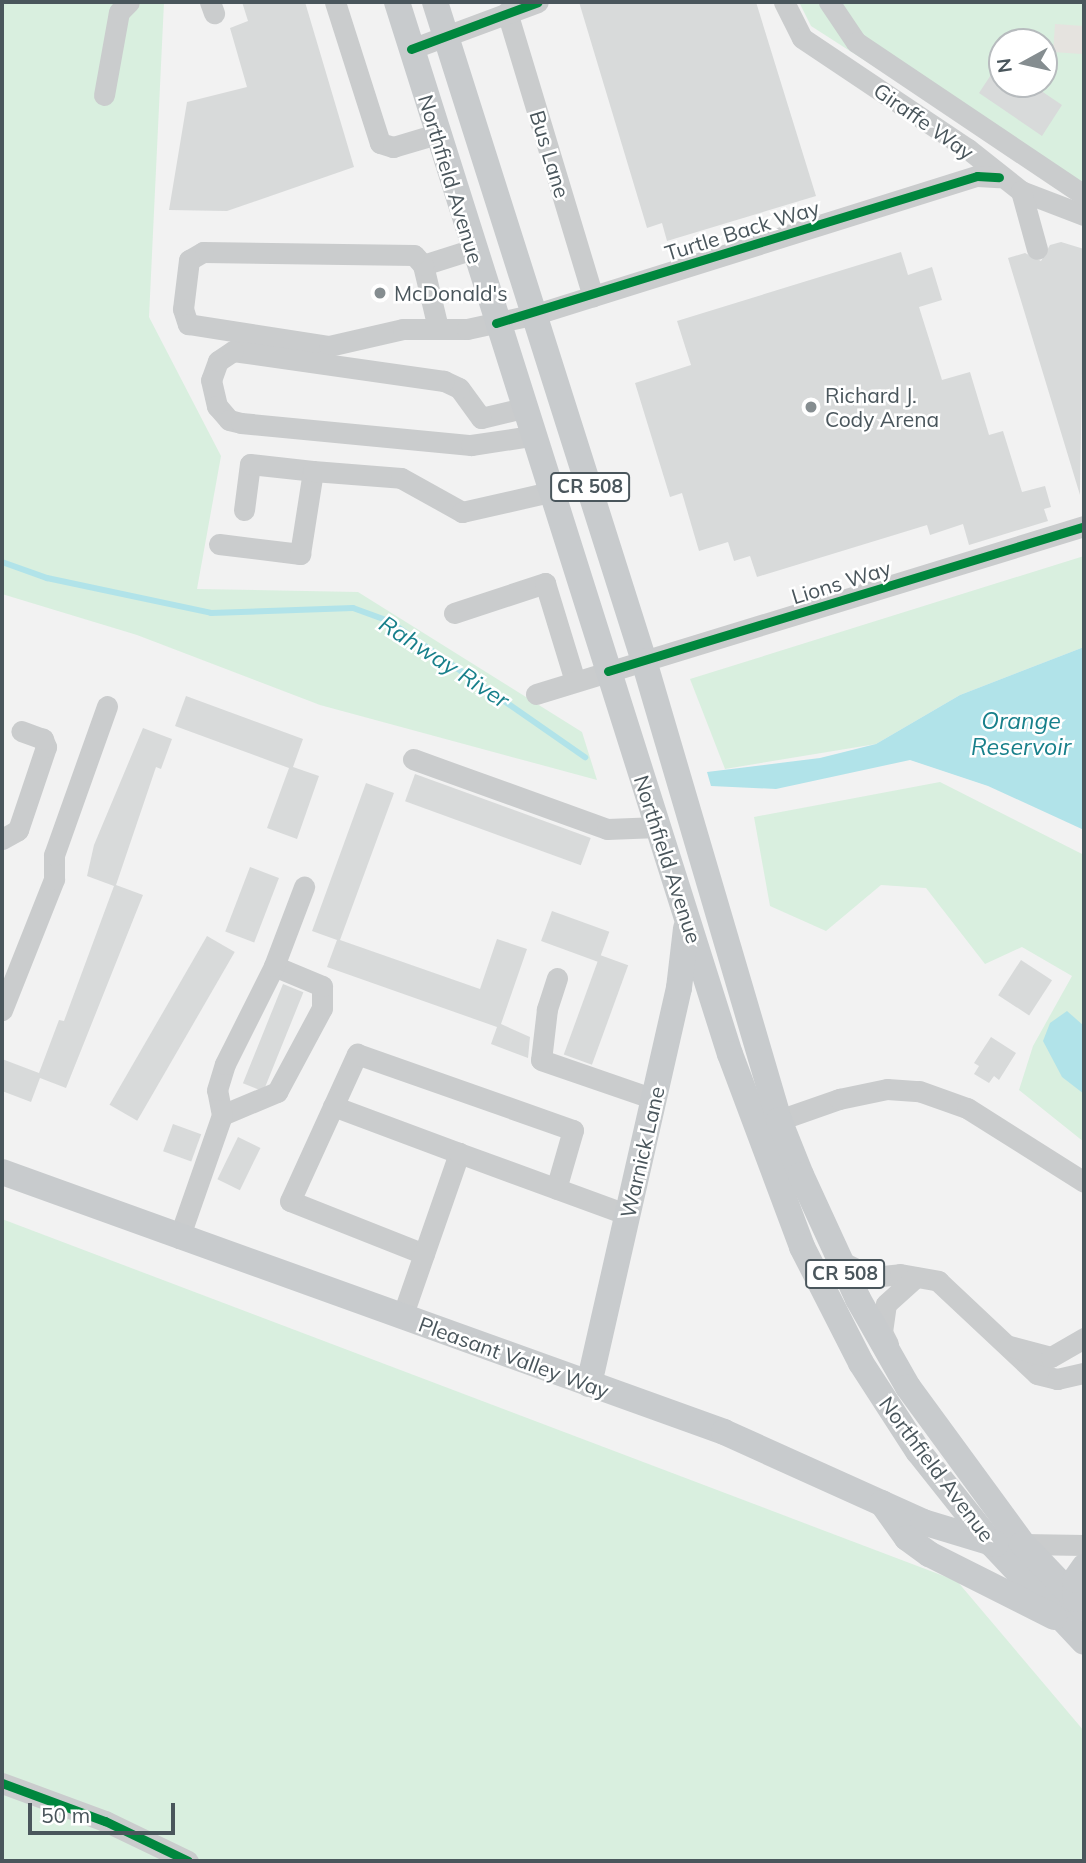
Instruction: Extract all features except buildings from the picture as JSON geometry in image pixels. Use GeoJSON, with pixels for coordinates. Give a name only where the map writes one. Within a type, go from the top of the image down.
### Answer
{"type":"FeatureCollection","features":[{"type":"Feature","properties":{"kind":"main road","name":"Northfield Avenue"},"geometry":{"type":"LineString","coordinates":[[397,2],[531,436],[763,1152],[832,1308],[918,1451],[992,1544],[1078,1618]]}},
{"type":"Feature","properties":{"kind":"main road","name":"Northfield Avenue"},"geometry":{"type":"LineString","coordinates":[[435,2],[644,661],[779,1120],[838,1260],[908,1387],[1078,1618]]}},
{"type":"Feature","properties":{"kind":"main road","name":"Warnick Lane"},"geometry":{"type":"LineString","coordinates":[[589,1384],[679,988],[687,919]]}},
{"type":"Feature","properties":{"kind":"main road"},"geometry":{"type":"LineString","coordinates":[[707,979],[735,970]]}},
{"type":"Feature","properties":{"kind":"main road","name":"Pleasant Valley Way"},"geometry":{"type":"LineString","coordinates":[[2,1172],[179,1238],[724,1432],[881,1502],[992,1544],[1023,1544]]}},
{"type":"Feature","properties":{"kind":"main road"},"geometry":{"type":"LineString","coordinates":[[881,1502],[907,1538],[929,1554],[1078,1618],[1075,1580],[1084,1567]]}},
{"type":"Feature","properties":{"kind":"street"},"geometry":{"type":"LineString","coordinates":[[104,95],[119,12],[129,2]]}},
{"type":"Feature","properties":{"kind":"street"},"geometry":{"type":"LineString","coordinates":[[335,2],[380,143],[393,147],[437,134]]}},
{"type":"Feature","properties":{"kind":"street"},"geometry":{"type":"LineString","coordinates":[[411,50],[538,2]]}},
{"type":"Feature","properties":{"kind":"street","name":"Giraffe Way"},"geometry":{"type":"LineString","coordinates":[[784,2],[802,38],[968,149],[999,177],[1021,191],[1084,215]]}},
{"type":"Feature","properties":{"kind":"street"},"geometry":{"type":"LineString","coordinates":[[829,2],[856,42],[1084,195]]}},
{"type":"Feature","properties":{"kind":"street","name":"Bus Lane"},"geometry":{"type":"LineString","coordinates":[[507,12],[593,296]]}},
{"type":"Feature","properties":{"kind":"street","name":"Turtle Back Way"},"geometry":{"type":"LineString","coordinates":[[423,265],[414,254],[203,252],[189,260],[183,309],[186,322],[195,327],[329,346],[403,329],[496,323],[536,314],[977,176],[999,177]]}},
{"type":"Feature","properties":{"kind":"street"},"geometry":{"type":"LineString","coordinates":[[1021,191],[1037,249]]}},
{"type":"Feature","properties":{"kind":"street"},"geometry":{"type":"LineString","coordinates":[[438,328],[423,265],[472,248]]}},
{"type":"Feature","properties":{"kind":"street"},"geometry":{"type":"LineString","coordinates":[[477,416],[459,388],[444,381],[233,351],[223,355],[213,371],[212,394],[229,420],[461,444],[531,436]]}},
{"type":"Feature","properties":{"kind":"street"},"geometry":{"type":"LineString","coordinates":[[477,416],[523,408]]}},
{"type":"Feature","properties":{"kind":"street"},"geometry":{"type":"LineString","coordinates":[[461,444],[477,416]]}},
{"type":"Feature","properties":{"kind":"street"},"geometry":{"type":"LineString","coordinates":[[244,510],[250,464],[401,478],[463,512],[550,492]]}},
{"type":"Feature","properties":{"kind":"street"},"geometry":{"type":"LineString","coordinates":[[219,544],[300,554],[313,471]]}},
{"type":"Feature","properties":{"kind":"street","name":"Lions Way"},"geometry":{"type":"LineString","coordinates":[[536,694],[1084,526]]}},
{"type":"Feature","properties":{"kind":"street"},"geometry":{"type":"LineString","coordinates":[[454,613],[545,583],[575,681]]}},
{"type":"Feature","properties":{"kind":"street"},"geometry":{"type":"LineString","coordinates":[[2,1010],[54,879],[54,855],[107,706]]}},
{"type":"Feature","properties":{"kind":"street"},"geometry":{"type":"LineString","coordinates":[[2,839],[18,830],[46,747],[43,739],[22,731]]}},
{"type":"Feature","properties":{"kind":"street"},"geometry":{"type":"LineString","coordinates":[[413,759],[607,829],[657,827]]}},
{"type":"Feature","properties":{"kind":"street"},"geometry":{"type":"LineString","coordinates":[[179,1238],[222,1115],[217,1090],[225,1065],[274,966],[304,887]]}},
{"type":"Feature","properties":{"kind":"street"},"geometry":{"type":"LineString","coordinates":[[222,1115],[277,1092],[322,1008],[322,986],[274,966]]}},
{"type":"Feature","properties":{"kind":"street"},"geometry":{"type":"LineString","coordinates":[[557,978],[547,1009],[541,1060],[654,1099]]}},
{"type":"Feature","properties":{"kind":"street"},"geometry":{"type":"LineString","coordinates":[[424,1254],[290,1201],[357,1054],[573,1130],[556,1189]]}},
{"type":"Feature","properties":{"kind":"street"},"geometry":{"type":"LineString","coordinates":[[779,1120],[839,1099],[887,1089],[919,1091],[967,1108],[1084,1182]]}},
{"type":"Feature","properties":{"kind":"street"},"geometry":{"type":"LineString","coordinates":[[333,1106],[628,1215]]}},
{"type":"Feature","properties":{"kind":"street"},"geometry":{"type":"LineString","coordinates":[[402,1317],[459,1153]]}},
{"type":"Feature","properties":{"kind":"street"},"geometry":{"type":"LineString","coordinates":[[838,1260],[873,1278],[916,1277],[947,1286],[1037,1374],[1057,1379],[1084,1373]]}},
{"type":"Feature","properties":{"kind":"street"},"geometry":{"type":"LineString","coordinates":[[908,1387],[883,1332],[892,1292],[916,1277]]}},
{"type":"Feature","properties":{"kind":"street"},"geometry":{"type":"LineString","coordinates":[[1007,1345],[1051,1357],[1084,1338]]}},
{"type":"Feature","properties":{"kind":"street"},"geometry":{"type":"LineString","coordinates":[[1023,1544],[1084,1545]]}},
{"type":"Feature","properties":{"kind":"street"},"geometry":{"type":"LineString","coordinates":[[2,1783],[105,1821],[188,1861]]}},
{"type":"Feature","properties":{"kind":"green space"},"geometry":{"type":"Polygon","coordinates":[[[2,2],[164,2],[149,317],[221,456],[197,589],[358,592],[582,732],[597,780],[320,705],[137,635],[2,594],[2,2]]]}},
{"type":"Feature","properties":{"kind":"green space"},"geometry":{"type":"Polygon","coordinates":[[[799,2],[1084,2],[1084,201],[811,26],[799,2]]]}},
{"type":"Feature","properties":{"kind":"green space"},"geometry":{"type":"Polygon","coordinates":[[[1084,556],[1084,647],[960,695],[876,744],[725,769],[690,679],[1084,556]]]}},
{"type":"Feature","properties":{"kind":"green space"},"geometry":{"type":"Polygon","coordinates":[[[940,782],[1084,855],[1084,1142],[1019,1090],[1033,1046],[1072,976],[1022,947],[985,964],[926,888],[881,885],[826,931],[770,906],[754,817],[940,782]]]}},
{"type":"Feature","properties":{"kind":"green space"},"geometry":{"type":"Polygon","coordinates":[[[2,1219],[957,1581],[1084,1731],[1084,1861],[2,1861],[2,1219]]]}},
{"type":"Feature","properties":{"kind":"sand"},"geometry":{"type":"Polygon","coordinates":[[[1055,24],[1084,26],[1082,54],[1058,52],[1058,28],[1055,28],[1055,24]]]}},
{"type":"Feature","properties":{"kind":"water","name":"Orange Reservoir"},"geometry":{"type":"Polygon","coordinates":[[[1084,647],[1084,830],[988,786],[910,760],[776,789],[711,786],[707,772],[820,758],[876,744],[960,695],[1084,647]]]}},
{"type":"Feature","properties":{"kind":"water"},"geometry":{"type":"Polygon","coordinates":[[[1067,1011],[1084,1026],[1084,1094],[1062,1077],[1043,1041],[1050,1023],[1067,1011]]]}},
{"type":"Feature","properties":{"kind":"waterway","name":"Rahway River"},"geometry":{"type":"LineString","coordinates":[[2,562],[47,578],[211,613],[353,608],[389,621],[585,757]]}},
{"type":"Feature","properties":{"kind":"cycle path"},"geometry":{"type":"LineString","coordinates":[[411,49],[538,2]]}},
{"type":"Feature","properties":{"kind":"cycle path"},"geometry":{"type":"LineString","coordinates":[[496,323],[977,176],[999,177]]}},
{"type":"Feature","properties":{"kind":"cycle path"},"geometry":{"type":"LineString","coordinates":[[608,671],[1084,526]]}},
{"type":"Feature","properties":{"kind":"cycle path"},"geometry":{"type":"LineString","coordinates":[[2,1783],[105,1821],[188,1861]]}},
{"type":"Feature","properties":{"kind":"place","name":"McDonald's"},"geometry":{"type":"Point","coordinates":[380,293]}},
{"type":"Feature","properties":{"kind":"place","name":"Richard J. Cody Arena"},"geometry":{"type":"Point","coordinates":[811,407]}}]}
